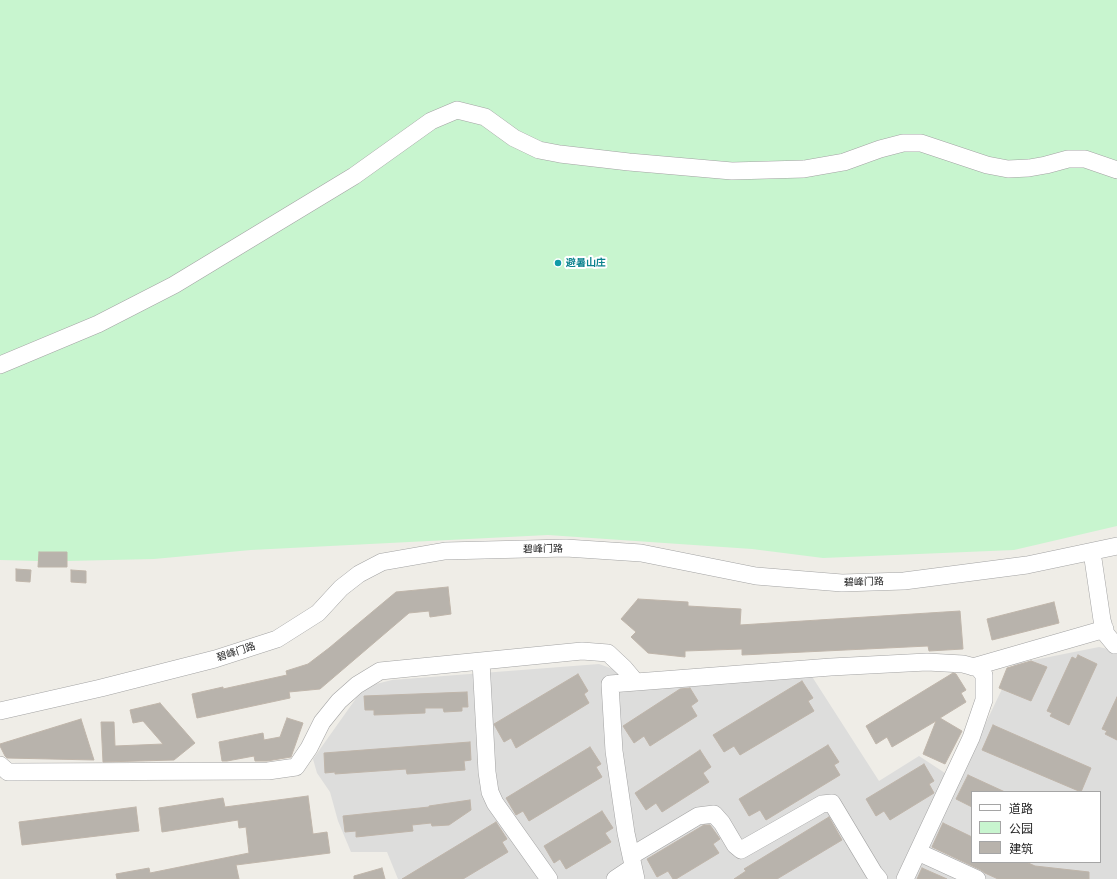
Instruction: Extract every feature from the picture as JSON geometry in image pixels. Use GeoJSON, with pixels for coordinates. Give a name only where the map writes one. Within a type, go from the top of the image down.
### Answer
{"type":"FeatureCollection","features":[{"type":"Feature","properties":{"kind":"street"},"geometry":{"type":"LineString","coordinates":[[0,364],[98,324],[174,285],[354,176],[432,121],[457,110],[485,117],[514,138],[539,150],[629,162],[732,171],[804,169],[844,162],[880,149],[903,143],[921,143],[987,165],[1008,169],[1035,167],[1068,159],[1084,159],[1117,170]]}},
{"type":"Feature","properties":{"kind":"street","name":"碧峰门路"},"geometry":{"type":"LineString","coordinates":[[0,711],[101,688],[215,659],[277,638],[318,613],[341,588],[359,574],[382,562],[445,551],[566,548],[641,553],[756,576],[842,583],[904,581],[1027,565],[1117,546]]}},
{"type":"Feature","properties":{"kind":"street"},"geometry":{"type":"LineString","coordinates":[[1092,552],[1102,620],[1106,634],[1115,645],[1117,645]]}},
{"type":"Feature","properties":{"kind":"street"},"geometry":{"type":"LineString","coordinates":[[973,667],[1105,629]]}},
{"type":"Feature","properties":{"kind":"street"},"geometry":{"type":"LineString","coordinates":[[0,765],[8,772],[268,771],[296,767],[309,748],[322,722],[339,701],[357,685],[380,671],[582,651],[608,653],[624,668],[635,682]]}},
{"type":"Feature","properties":{"kind":"street"},"geometry":{"type":"LineString","coordinates":[[481,661],[487,772],[490,792],[495,803],[549,879]]}},
{"type":"Feature","properties":{"kind":"street"},"geometry":{"type":"LineString","coordinates":[[633,867],[626,834],[614,751],[610,684],[831,667],[927,662],[963,664],[978,668],[984,674],[984,700],[971,738],[905,879]]}},
{"type":"Feature","properties":{"kind":"street"},"geometry":{"type":"LineString","coordinates":[[615,879],[633,867],[698,816],[714,814],[722,823],[735,845],[741,850],[822,804],[832,803],[879,879]]}},
{"type":"Feature","properties":{"kind":"street"},"geometry":{"type":"LineString","coordinates":[[918,852],[977,879]]}},
{"type":"Feature","properties":{"kind":"shaded area"},"geometry":{"type":"Polygon","coordinates":[[[1099,647],[1117,651],[1117,879],[911,879],[1014,664],[1099,647]]]}},
{"type":"Feature","properties":{"kind":"shaded area"},"geometry":{"type":"Polygon","coordinates":[[[599,664],[616,670],[619,676],[811,675],[879,781],[919,756],[948,775],[899,879],[398,879],[387,852],[351,852],[338,821],[330,792],[317,773],[313,759],[357,697],[365,690],[376,684],[392,680],[599,664]]]}},
{"type":"Feature","properties":{"kind":"green space","name":"避暑山庄"},"geometry":{"type":"Polygon","coordinates":[[[0,0],[1117,0],[1117,526],[1014,550],[823,558],[752,549],[548,535],[251,550],[154,559],[67,561],[67,567],[38,567],[38,561],[0,560],[0,0]]]}},
{"type":"Feature","properties":{"kind":"building"},"geometry":{"type":"Polygon","coordinates":[[[39,552],[67,552],[67,567],[38,567],[39,552]]]}},
{"type":"Feature","properties":{"kind":"building"},"geometry":{"type":"Polygon","coordinates":[[[16,569],[31,570],[30,582],[16,581],[16,569]]]}},
{"type":"Feature","properties":{"kind":"building"},"geometry":{"type":"Polygon","coordinates":[[[71,570],[86,571],[86,583],[71,582],[71,570]]]}},
{"type":"Feature","properties":{"kind":"building"},"geometry":{"type":"Polygon","coordinates":[[[448,587],[451,614],[430,617],[429,611],[409,613],[320,689],[289,692],[290,698],[197,718],[192,694],[287,675],[286,671],[308,664],[396,592],[448,587]]]}},
{"type":"Feature","properties":{"kind":"building"},"geometry":{"type":"Polygon","coordinates":[[[638,599],[688,602],[688,606],[741,609],[740,625],[960,611],[963,649],[929,651],[928,646],[742,655],[742,649],[685,651],[685,657],[648,653],[631,637],[636,632],[621,619],[638,599]]]}},
{"type":"Feature","properties":{"kind":"building"},"geometry":{"type":"Polygon","coordinates":[[[1054,602],[1059,623],[992,640],[987,619],[1054,602]]]}},
{"type":"Feature","properties":{"kind":"building"},"geometry":{"type":"Polygon","coordinates":[[[1078,655],[1097,664],[1069,725],[1050,716],[1052,713],[1047,711],[1072,657],[1076,659],[1078,655]]]}},
{"type":"Feature","properties":{"kind":"building"},"geometry":{"type":"Polygon","coordinates":[[[1031,661],[1047,667],[1031,701],[999,688],[1007,668],[1031,661]]]}},
{"type":"Feature","properties":{"kind":"building"},"geometry":{"type":"Polygon","coordinates":[[[953,673],[956,674],[966,690],[961,693],[966,702],[940,718],[962,731],[945,764],[923,754],[936,721],[892,747],[887,737],[876,744],[866,726],[953,673]]]}},
{"type":"Feature","properties":{"kind":"building"},"geometry":{"type":"Polygon","coordinates":[[[578,674],[588,691],[584,694],[589,703],[516,748],[511,738],[504,742],[494,724],[578,674]]]}},
{"type":"Feature","properties":{"kind":"building"},"geometry":{"type":"Polygon","coordinates":[[[802,681],[813,698],[808,701],[814,711],[740,755],[734,746],[724,752],[713,735],[802,681]]]}},
{"type":"Feature","properties":{"kind":"building"},"geometry":{"type":"Polygon","coordinates":[[[690,688],[698,701],[691,706],[697,716],[650,746],[644,736],[634,743],[623,726],[680,689],[690,688]]]}},
{"type":"Feature","properties":{"kind":"building"},"geometry":{"type":"Polygon","coordinates":[[[467,692],[468,707],[462,707],[462,711],[444,712],[443,708],[425,708],[425,713],[374,715],[374,710],[365,710],[364,696],[467,692]]]}},
{"type":"Feature","properties":{"kind":"building"},"geometry":{"type":"Polygon","coordinates":[[[1117,697],[1117,740],[1105,734],[1107,731],[1102,729],[1117,697]]]}},
{"type":"Feature","properties":{"kind":"building"},"geometry":{"type":"Polygon","coordinates":[[[160,703],[195,743],[174,760],[103,762],[101,722],[114,722],[115,746],[163,744],[143,721],[133,723],[130,710],[160,703]]]}},
{"type":"Feature","properties":{"kind":"building"},"geometry":{"type":"Polygon","coordinates":[[[287,718],[303,723],[291,757],[267,761],[255,761],[254,756],[222,761],[219,742],[263,733],[264,740],[280,737],[287,718]]]}},
{"type":"Feature","properties":{"kind":"building"},"geometry":{"type":"Polygon","coordinates":[[[81,719],[94,760],[7,758],[0,746],[0,744],[81,719]]]}},
{"type":"Feature","properties":{"kind":"building"},"geometry":{"type":"Polygon","coordinates":[[[993,725],[1091,768],[1081,791],[1079,791],[982,750],[993,725]]]}},
{"type":"Feature","properties":{"kind":"building"},"geometry":{"type":"Polygon","coordinates":[[[470,742],[471,760],[464,761],[465,770],[407,774],[406,769],[335,774],[335,772],[325,773],[324,753],[470,742]]]}},
{"type":"Feature","properties":{"kind":"building"},"geometry":{"type":"Polygon","coordinates":[[[828,745],[839,762],[834,765],[840,775],[766,820],[760,810],[749,816],[739,799],[828,745]]]}},
{"type":"Feature","properties":{"kind":"building"},"geometry":{"type":"Polygon","coordinates":[[[590,747],[601,764],[596,767],[602,777],[529,821],[523,811],[516,815],[506,798],[590,747]]]}},
{"type":"Feature","properties":{"kind":"building"},"geometry":{"type":"Polygon","coordinates":[[[700,750],[711,767],[703,773],[709,782],[662,812],[656,803],[646,810],[635,793],[700,750]]]}},
{"type":"Feature","properties":{"kind":"building"},"geometry":{"type":"Polygon","coordinates":[[[924,764],[934,781],[929,784],[934,793],[890,820],[884,811],[876,816],[866,799],[924,764]]]}},
{"type":"Feature","properties":{"kind":"building"},"geometry":{"type":"Polygon","coordinates":[[[968,775],[1003,791],[971,791],[971,806],[956,799],[968,775]]]}},
{"type":"Feature","properties":{"kind":"building"},"geometry":{"type":"Polygon","coordinates":[[[308,796],[313,834],[327,832],[330,853],[236,865],[239,879],[117,879],[116,874],[149,868],[150,873],[249,853],[246,827],[239,828],[238,820],[162,832],[159,808],[223,798],[225,807],[308,796]]]}},
{"type":"Feature","properties":{"kind":"building"},"geometry":{"type":"Polygon","coordinates":[[[470,800],[471,810],[449,825],[432,826],[431,823],[412,825],[413,831],[356,837],[356,831],[345,832],[343,816],[429,807],[470,800]]]}},
{"type":"Feature","properties":{"kind":"building"},"geometry":{"type":"Polygon","coordinates":[[[136,807],[139,831],[22,845],[19,822],[136,807]]]}},
{"type":"Feature","properties":{"kind":"building"},"geometry":{"type":"Polygon","coordinates":[[[602,811],[613,828],[605,833],[611,842],[566,869],[560,859],[554,863],[544,846],[602,811]]]}},
{"type":"Feature","properties":{"kind":"building"},"geometry":{"type":"Polygon","coordinates":[[[829,817],[842,840],[777,879],[734,879],[746,871],[744,869],[829,817]]]}},
{"type":"Feature","properties":{"kind":"building"},"geometry":{"type":"Polygon","coordinates":[[[496,822],[507,839],[502,842],[508,852],[463,879],[402,879],[496,822]]]}},
{"type":"Feature","properties":{"kind":"building"},"geometry":{"type":"Polygon","coordinates":[[[943,823],[971,837],[971,863],[1028,863],[1035,866],[1089,872],[1089,879],[998,879],[932,847],[943,823]]]}},
{"type":"Feature","properties":{"kind":"building"},"geometry":{"type":"Polygon","coordinates":[[[704,825],[710,825],[720,839],[713,844],[719,853],[676,879],[673,879],[668,871],[657,877],[647,859],[704,825]]]}},
{"type":"Feature","properties":{"kind":"building"},"geometry":{"type":"Polygon","coordinates":[[[382,868],[385,879],[354,879],[354,876],[382,868]]]}},
{"type":"Feature","properties":{"kind":"building"},"geometry":{"type":"Polygon","coordinates":[[[922,868],[947,879],[917,879],[922,868]]]}},
{"type":"Feature","properties":{"kind":"place","name":"避暑山庄"},"geometry":{"type":"Point","coordinates":[558,263]}}]}
